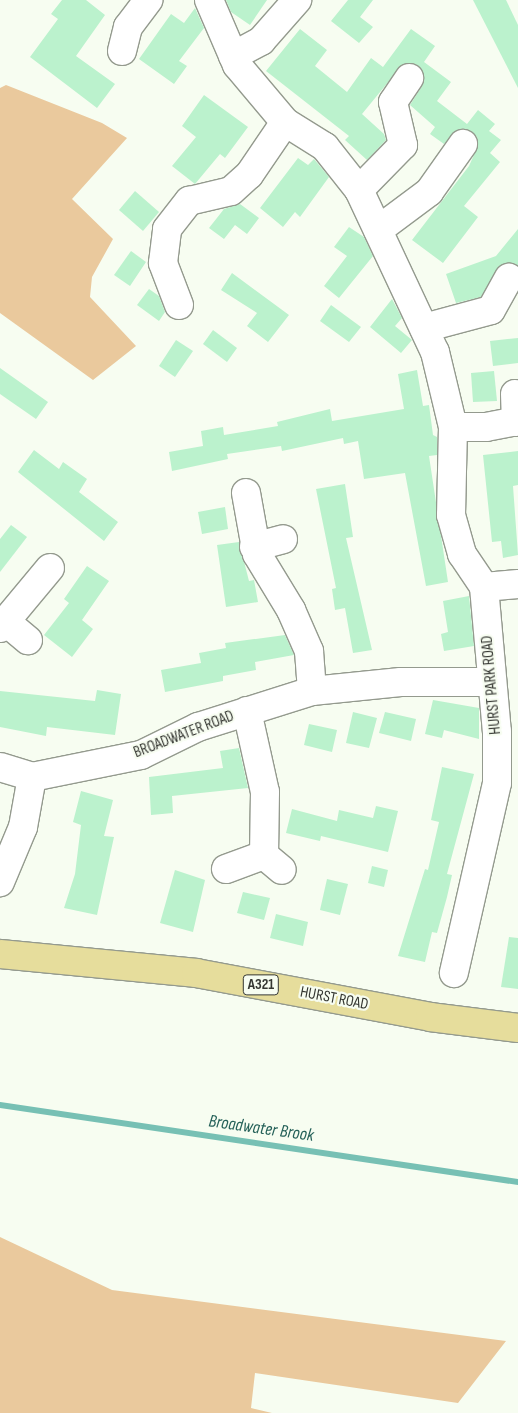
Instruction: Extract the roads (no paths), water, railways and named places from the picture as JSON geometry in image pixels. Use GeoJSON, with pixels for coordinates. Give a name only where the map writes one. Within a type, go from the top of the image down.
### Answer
{"type":"FeatureCollection","features":[{"type":"Feature","properties":{"kind":"main road","name":"HURST ROAD"},"geometry":{"type":"LineString","coordinates":[[0,954],[196,973],[430,1016],[518,1028]]}},
{"type":"Feature","properties":{"kind":"street"},"geometry":{"type":"LineString","coordinates":[[122,51],[128,26],[148,0]]}},
{"type":"Feature","properties":{"kind":"street","name":"HURST PARK ROAD"},"geometry":{"type":"LineString","coordinates":[[209,0],[233,56],[285,122],[325,147],[359,190],[435,352],[453,427],[451,515],[462,554],[484,587],[491,682],[497,732],[508,785],[482,888],[454,973]]}},
{"type":"Feature","properties":{"kind":"street"},"geometry":{"type":"LineString","coordinates":[[233,56],[262,41],[297,0]]}},
{"type":"Feature","properties":{"kind":"street"},"geometry":{"type":"LineString","coordinates":[[359,190],[403,144],[393,102],[409,78]]}},
{"type":"Feature","properties":{"kind":"street"},"geometry":{"type":"LineString","coordinates":[[180,305],[163,263],[167,229],[189,201],[231,191],[249,174],[285,122]]}},
{"type":"Feature","properties":{"kind":"street"},"geometry":{"type":"LineString","coordinates":[[378,230],[429,192],[463,144]]}},
{"type":"Feature","properties":{"kind":"street"},"geometry":{"type":"LineString","coordinates":[[424,328],[490,310],[509,278]]}},
{"type":"Feature","properties":{"kind":"street"},"geometry":{"type":"LineString","coordinates":[[453,427],[517,422],[515,394]]}},
{"type":"Feature","properties":{"kind":"street"},"geometry":{"type":"LineString","coordinates":[[246,493],[254,547],[291,610],[309,651],[312,691]]}},
{"type":"Feature","properties":{"kind":"street"},"geometry":{"type":"LineString","coordinates":[[254,547],[283,539]]}},
{"type":"Feature","properties":{"kind":"street"},"geometry":{"type":"LineString","coordinates":[[28,640],[2,625],[50,568]]}},
{"type":"Feature","properties":{"kind":"street"},"geometry":{"type":"LineString","coordinates":[[484,587],[518,584]]}},
{"type":"Feature","properties":{"kind":"street","name":"BROADWATER ROAD"},"geometry":{"type":"LineString","coordinates":[[0,767],[32,777],[141,754],[198,727],[312,691],[401,682],[491,682]]}},
{"type":"Feature","properties":{"kind":"street","name":"BROADWATER ROAD"},"geometry":{"type":"LineString","coordinates":[[226,870],[273,862],[265,792],[247,711]]}},
{"type":"Feature","properties":{"kind":"street"},"geometry":{"type":"LineString","coordinates":[[0,882],[23,827],[32,777]]}},
{"type":"Feature","properties":{"kind":"waterway","name":"Broadwater Brook"},"geometry":{"type":"LineString","coordinates":[[0,1105],[518,1182]]}}]}
